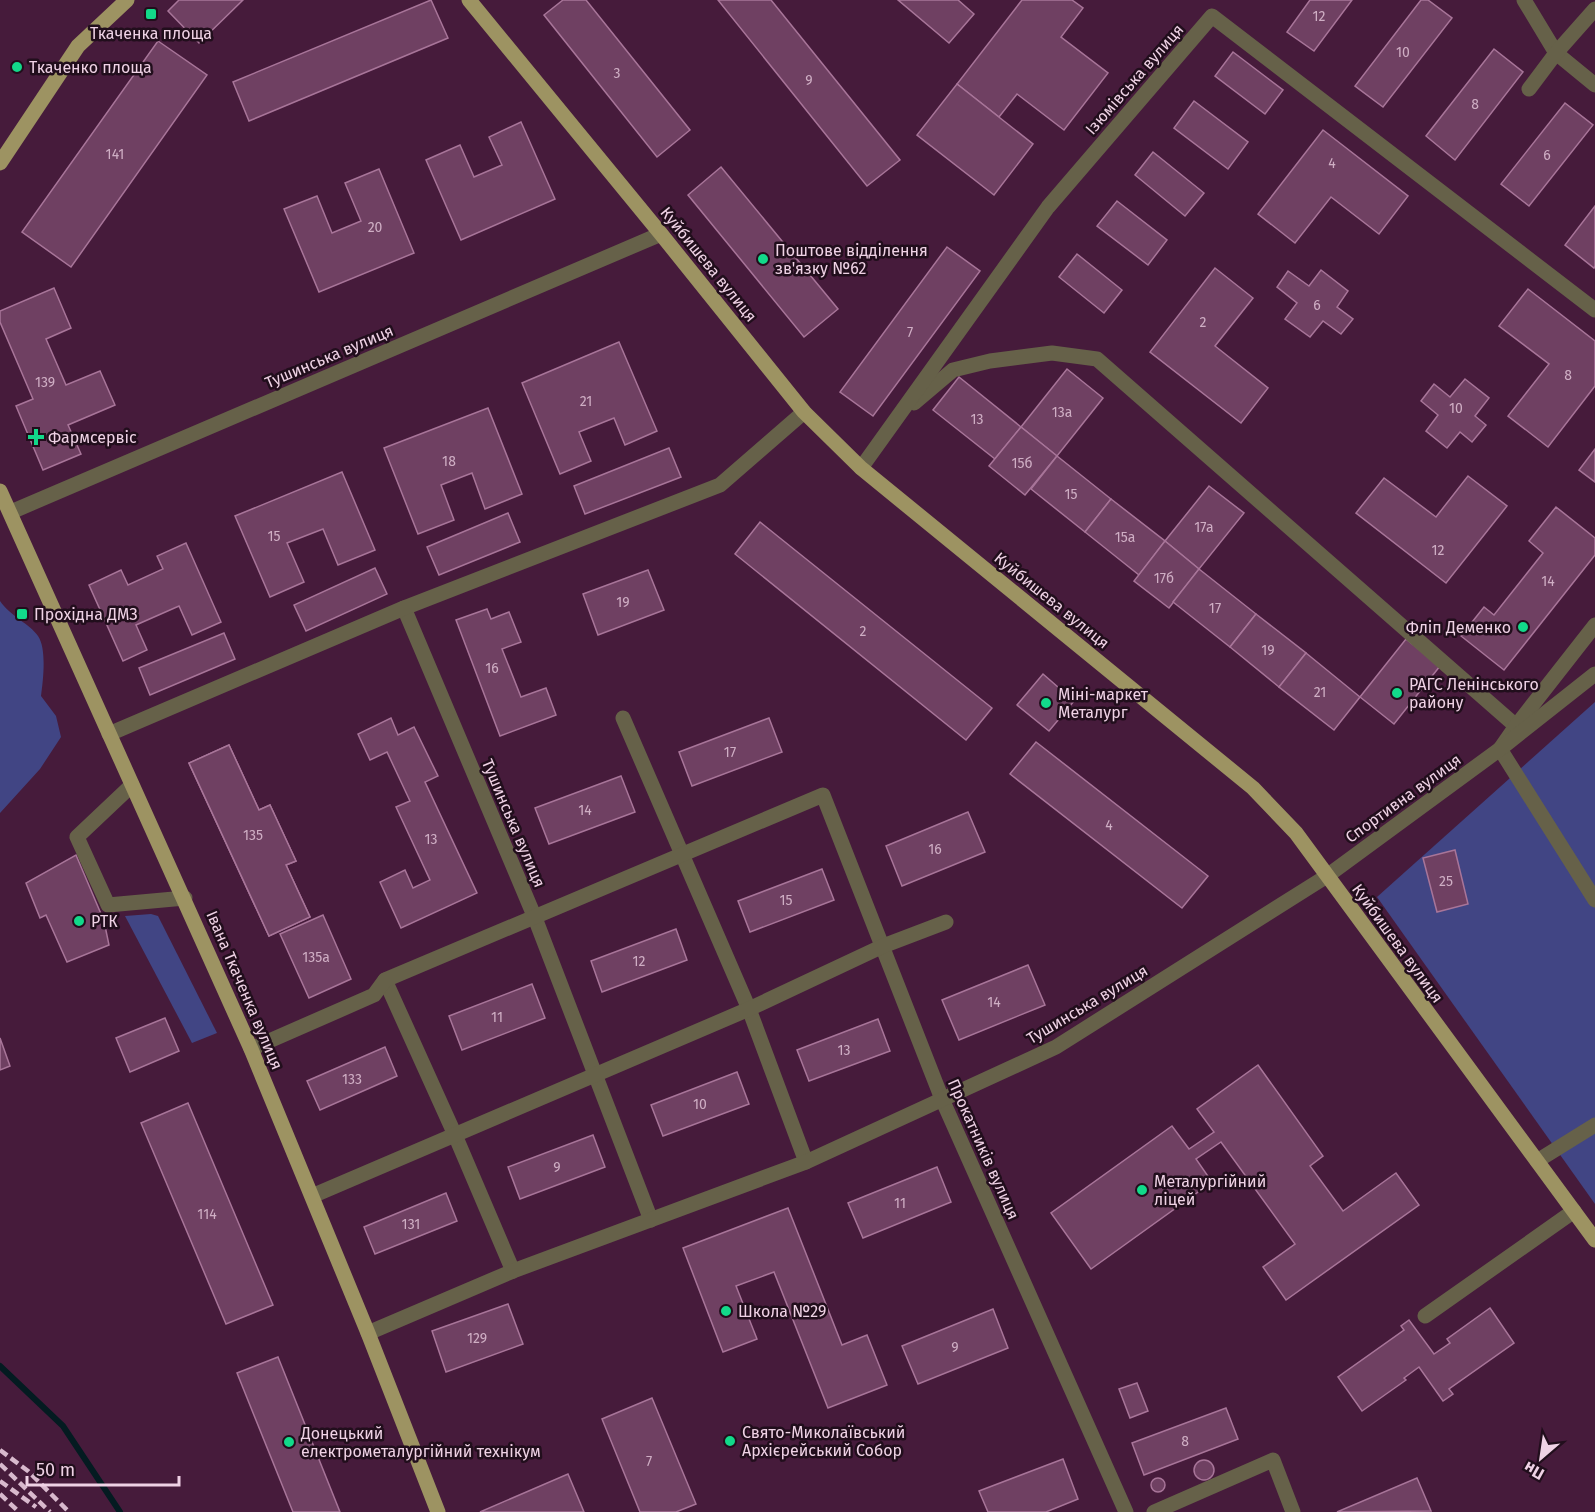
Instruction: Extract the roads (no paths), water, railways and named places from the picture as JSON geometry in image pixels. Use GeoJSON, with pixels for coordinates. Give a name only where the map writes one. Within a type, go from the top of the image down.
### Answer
{"type":"FeatureCollection","features":[{"type":"Feature","properties":{"kind":"main road","name":"Куйбишева вулиця"},"geometry":{"type":"LineString","coordinates":[[469,0],[662,234],[804,412],[861,468],[1253,788],[1296,834],[1595,1240]]}},
{"type":"Feature","properties":{"kind":"main road"},"geometry":{"type":"LineString","coordinates":[[0,163],[78,46],[119,3]]}},
{"type":"Feature","properties":{"kind":"main road","name":"Івана Ткаченка вулиця"},"geometry":{"type":"LineString","coordinates":[[0,491],[251,1049],[368,1333],[438,1512]]}},
{"type":"Feature","properties":{"kind":"street"},"geometry":{"type":"LineString","coordinates":[[1524,0],[1556,53],[1595,85]]}},
{"type":"Feature","properties":{"kind":"street"},"geometry":{"type":"LineString","coordinates":[[1529,89],[1556,53],[1595,9]]}},
{"type":"Feature","properties":{"kind":"street","name":"Ізюмівська вулиця"},"geometry":{"type":"LineString","coordinates":[[861,468],[1048,207],[1212,16],[1595,310]]}},
{"type":"Feature","properties":{"kind":"street","name":"Тушинська вулиця"},"geometry":{"type":"LineString","coordinates":[[11,512],[662,234]]}},
{"type":"Feature","properties":{"kind":"street"},"geometry":{"type":"LineString","coordinates":[[897,417],[953,370],[990,361],[1052,353],[1097,359],[1516,726]]}},
{"type":"Feature","properties":{"kind":"street"},"geometry":{"type":"LineString","coordinates":[[109,734],[404,609],[720,484],[804,412]]}},
{"type":"Feature","properties":{"kind":"street","name":"Тушинська вулиця"},"geometry":{"type":"LineString","coordinates":[[404,609],[534,918],[597,1074],[651,1220]]}},
{"type":"Feature","properties":{"kind":"street","name":"Спортивна вулиця"},"geometry":{"type":"LineString","coordinates":[[1500,749],[1595,625]]}},
{"type":"Feature","properties":{"kind":"street","name":"Спортивна вулиця"},"geometry":{"type":"LineString","coordinates":[[1327,876],[1500,749],[1595,674]]}},
{"type":"Feature","properties":{"kind":"street"},"geometry":{"type":"LineString","coordinates":[[623,718],[749,1009],[806,1162]]}},
{"type":"Feature","properties":{"kind":"street"},"geometry":{"type":"LineString","coordinates":[[1500,749],[1595,900]]}},
{"type":"Feature","properties":{"kind":"street"},"geometry":{"type":"LineString","coordinates":[[132,785],[77,837],[108,905],[185,898]]}},
{"type":"Feature","properties":{"kind":"street","name":"Прокатників вулиця"},"geometry":{"type":"LineString","coordinates":[[683,855],[823,795],[942,1099],[1126,1512]]}},
{"type":"Feature","properties":{"kind":"street"},"geometry":{"type":"LineString","coordinates":[[251,1049],[374,995],[385,980],[683,855]]}},
{"type":"Feature","properties":{"kind":"street","name":"Тушинська вулиця"},"geometry":{"type":"LineString","coordinates":[[368,1333],[513,1271],[806,1162],[1056,1047],[1327,876]]}},
{"type":"Feature","properties":{"kind":"street"},"geometry":{"type":"LineString","coordinates":[[312,1196],[749,1009],[883,946],[946,922]]}},
{"type":"Feature","properties":{"kind":"street"},"geometry":{"type":"LineString","coordinates":[[385,980],[513,1271]]}},
{"type":"Feature","properties":{"kind":"street"},"geometry":{"type":"LineString","coordinates":[[1537,1161],[1595,1125]]}},
{"type":"Feature","properties":{"kind":"street"},"geometry":{"type":"LineString","coordinates":[[1425,1316],[1574,1211]]}},
{"type":"Feature","properties":{"kind":"street"},"geometry":{"type":"LineString","coordinates":[[1154,1512],[1273,1460],[1293,1512]]}},
{"type":"Feature","properties":{"kind":"waterway"},"geometry":{"type":"LineString","coordinates":[[0,1366],[63,1426],[120,1512]]}},
{"type":"Feature","properties":{"kind":"railway"},"geometry":{"type":"LineString","coordinates":[[0,1450],[28,1471],[69,1512]]}},
{"type":"Feature","properties":{"kind":"railway"},"geometry":{"type":"LineString","coordinates":[[0,1464],[50,1512]]}},
{"type":"Feature","properties":{"kind":"railway"},"geometry":{"type":"LineString","coordinates":[[0,1481],[36,1507]]}},
{"type":"Feature","properties":{"kind":"railway"},"geometry":{"type":"LineString","coordinates":[[0,1494],[19,1512]]}},
{"type":"Feature","properties":{"kind":"place","name":"Ткаченка площа"},"geometry":{"type":"Point","coordinates":[151,14]}},
{"type":"Feature","properties":{"kind":"place","name":"Ткаченко площа"},"geometry":{"type":"Point","coordinates":[17,67]}},
{"type":"Feature","properties":{"kind":"place","name":"Поштове відділення зв'язку №62"},"geometry":{"type":"Point","coordinates":[763,259]}},
{"type":"Feature","properties":{"kind":"place","name":"Фармсервіс"},"geometry":{"type":"Point","coordinates":[36,437]}},
{"type":"Feature","properties":{"kind":"place","name":"Прохідна ДМЗ"},"geometry":{"type":"Point","coordinates":[22,614]}},
{"type":"Feature","properties":{"kind":"place","name":"Фліп Деменко"},"geometry":{"type":"Point","coordinates":[1523,627]}},
{"type":"Feature","properties":{"kind":"place","name":"РАГС Ленінського району"},"geometry":{"type":"Point","coordinates":[1397,693]}},
{"type":"Feature","properties":{"kind":"place","name":"Міні-маркет Металург"},"geometry":{"type":"Point","coordinates":[1046,703]}},
{"type":"Feature","properties":{"kind":"place","name":"РТК"},"geometry":{"type":"Point","coordinates":[79,921]}},
{"type":"Feature","properties":{"kind":"place","name":"Металургійний ліцей"},"geometry":{"type":"Point","coordinates":[1142,1190]}},
{"type":"Feature","properties":{"kind":"place","name":"Школа №29"},"geometry":{"type":"Point","coordinates":[726,1311]}},
{"type":"Feature","properties":{"kind":"place","name":"Свято-Миколаївський Архієрейський Собор"},"geometry":{"type":"Point","coordinates":[730,1441]}},
{"type":"Feature","properties":{"kind":"place","name":"Донецький електрометалургійний технікум"},"geometry":{"type":"Point","coordinates":[289,1442]}}]}
